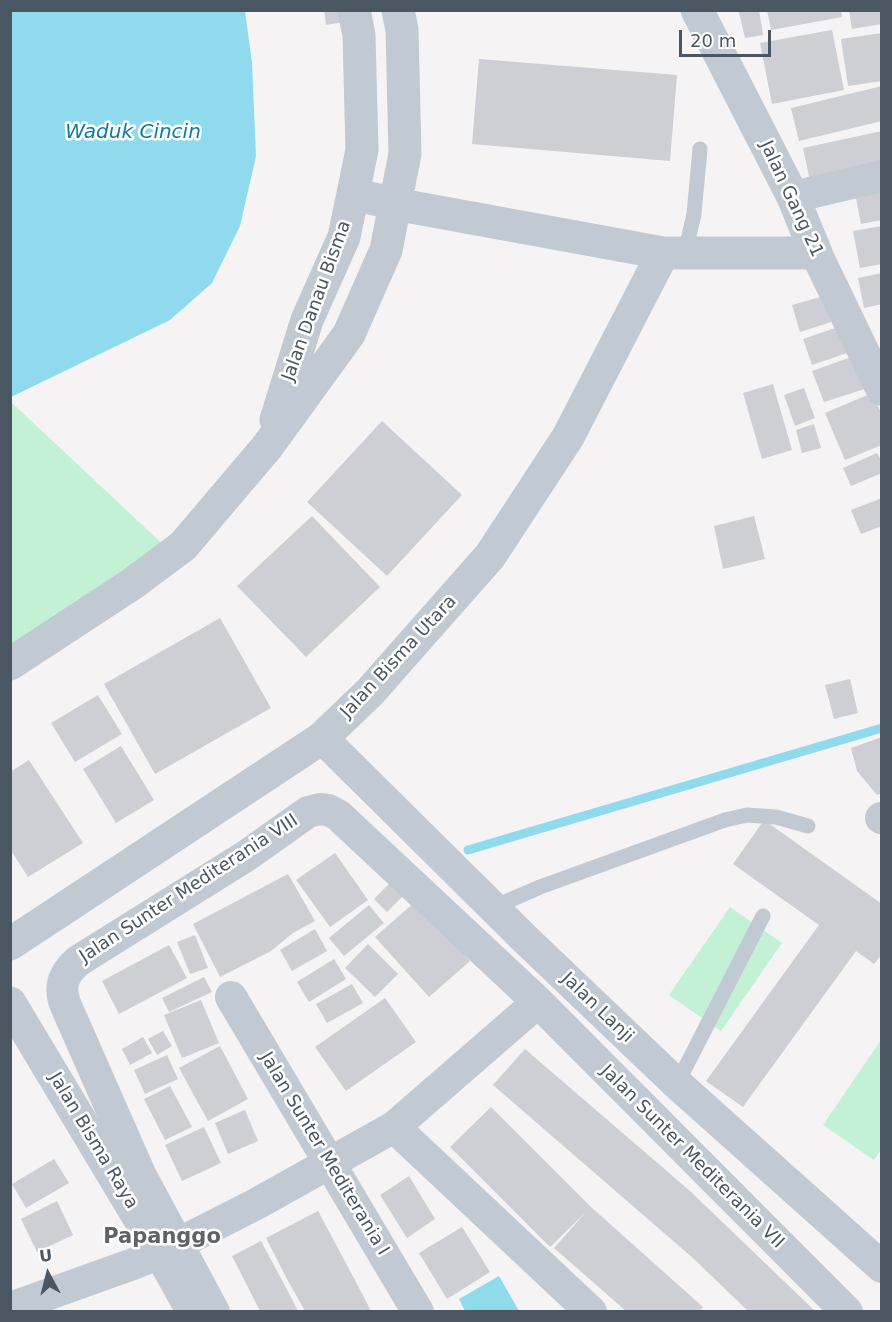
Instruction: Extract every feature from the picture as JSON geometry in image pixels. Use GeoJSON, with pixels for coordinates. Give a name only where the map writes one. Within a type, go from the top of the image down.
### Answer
{"type":"FeatureCollection","features":[{"type":"Feature","properties":{"kind":"street","name":"Jalan Danau Bisma"},"geometry":{"type":"LineString","coordinates":[[267,447],[307,320],[344,237],[362,150],[359,35],[354,10]]}},
{"type":"Feature","properties":{"kind":"street","name":"Jalan Danau Bisma"},"geometry":{"type":"LineString","coordinates":[[10,664],[142,577],[183,546],[267,447],[349,334],[386,250],[405,154],[402,30],[398,10]]}},
{"type":"Feature","properties":{"kind":"street","name":"Jalan Gang 21"},"geometry":{"type":"LineString","coordinates":[[697,10],[794,197],[816,253],[882,390]]}},
{"type":"Feature","properties":{"kind":"street"},"geometry":{"type":"LineString","coordinates":[[794,197],[882,176]]}},
{"type":"Feature","properties":{"kind":"street"},"geometry":{"type":"LineString","coordinates":[[353,194],[395,204],[674,253],[816,253]]}},
{"type":"Feature","properties":{"kind":"street","name":"Jalan Bisma Utara"},"geometry":{"type":"LineString","coordinates":[[10,944],[322,738],[370,692],[490,556],[567,437],[674,253]]}},
{"type":"Feature","properties":{"kind":"street","name":"Jalan Lanji"},"geometry":{"type":"LineString","coordinates":[[322,738],[525,939],[675,1082],[882,1267]]}},
{"type":"Feature","properties":{"kind":"street","name":"Jalan Sunter Mediterania VIII"},"geometry":{"type":"LineString","coordinates":[[169,1248],[140,1174],[62,997],[63,982],[67,973],[78,961],[246,856],[308,812],[320,809],[338,815],[538,1002]]}},
{"type":"Feature","properties":{"kind":"street","name":"Jalan Sunter Mediterania I"},"geometry":{"type":"LineString","coordinates":[[231,997],[418,1311]]}},
{"type":"Feature","properties":{"kind":"street"},"geometry":{"type":"LineString","coordinates":[[10,1308],[112,1272],[169,1248],[258,1203],[394,1127],[538,1002]]}},
{"type":"Feature","properties":{"kind":"street","name":"Jalan Sunter Mediterania VII"},"geometry":{"type":"LineString","coordinates":[[538,1002],[847,1311]]}},
{"type":"Feature","properties":{"kind":"street","name":"Jalan Bisma Raya"},"geometry":{"type":"LineString","coordinates":[[10,1003],[169,1248],[193,1311]]}},
{"type":"Feature","properties":{"kind":"street"},"geometry":{"type":"LineString","coordinates":[[394,1127],[591,1311]]}},
{"type":"Feature","properties":{"kind":"street"},"geometry":{"type":"LineString","coordinates":[[169,1248],[214,1311]]}},
{"type":"Feature","properties":{"kind":"lane"},"geometry":{"type":"LineString","coordinates":[[674,253],[694,214],[700,149]]}},
{"type":"Feature","properties":{"kind":"lane"},"geometry":{"type":"LineString","coordinates":[[494,907],[540,887],[725,820],[747,815],[776,817],[808,826]]}},
{"type":"Feature","properties":{"kind":"lane"},"geometry":{"type":"LineString","coordinates":[[675,1082],[682,1074],[763,916]]}},
{"type":"Feature","properties":{"kind":"green space"},"geometry":{"type":"Polygon","coordinates":[[[10,401],[170,551],[10,663],[10,401]]]}},
{"type":"Feature","properties":{"kind":"green space"},"geometry":{"type":"Polygon","coordinates":[[[730,907],[782,943],[721,1031],[669,995],[730,907]]]}},
{"type":"Feature","properties":{"kind":"green space"},"geometry":{"type":"Polygon","coordinates":[[[881,1040],[881,1150],[874,1160],[823,1125],[881,1040]]]}},
{"type":"Feature","properties":{"kind":"water","name":"Waduk Cincin"},"geometry":{"type":"Polygon","coordinates":[[[11,10],[245,11],[252,63],[256,156],[240,226],[212,283],[170,320],[11,397],[11,10]]]}},
{"type":"Feature","properties":{"kind":"water"},"geometry":{"type":"Polygon","coordinates":[[[499,1276],[519,1311],[465,1311],[459,1299],[499,1276]]]}},
{"type":"Feature","properties":{"kind":"building"},"geometry":{"type":"Polygon","coordinates":[[[324,10],[347,10],[348,21],[326,25],[324,10]]]}},
{"type":"Feature","properties":{"kind":"building"},"geometry":{"type":"Polygon","coordinates":[[[759,10],[763,35],[745,38],[739,12],[759,10]]]}},
{"type":"Feature","properties":{"kind":"building"},"geometry":{"type":"Polygon","coordinates":[[[767,10],[841,10],[842,17],[771,30],[767,10]]]}},
{"type":"Feature","properties":{"kind":"building"},"geometry":{"type":"Polygon","coordinates":[[[849,10],[882,10],[882,24],[852,29],[849,10]]]}},
{"type":"Feature","properties":{"kind":"building"},"geometry":{"type":"Polygon","coordinates":[[[832,30],[844,90],[772,104],[760,43],[832,30]]]}},
{"type":"Feature","properties":{"kind":"building"},"geometry":{"type":"Polygon","coordinates":[[[882,33],[882,81],[848,86],[841,39],[882,33]]]}},
{"type":"Feature","properties":{"kind":"building"},"geometry":{"type":"Polygon","coordinates":[[[479,59],[677,75],[670,161],[472,144],[479,59]]]}},
{"type":"Feature","properties":{"kind":"building"},"geometry":{"type":"Polygon","coordinates":[[[882,86],[882,121],[799,141],[791,108],[882,86]]]}},
{"type":"Feature","properties":{"kind":"building"},"geometry":{"type":"Polygon","coordinates":[[[882,131],[882,166],[810,181],[803,148],[882,131]]]}},
{"type":"Feature","properties":{"kind":"building"},"geometry":{"type":"Polygon","coordinates":[[[882,182],[882,220],[861,224],[854,188],[882,182]]]}},
{"type":"Feature","properties":{"kind":"building"},"geometry":{"type":"Polygon","coordinates":[[[882,226],[882,264],[860,268],[853,231],[882,226]]]}},
{"type":"Feature","properties":{"kind":"building"},"geometry":{"type":"Polygon","coordinates":[[[882,273],[882,304],[864,308],[858,278],[882,273]]]}},
{"type":"Feature","properties":{"kind":"building"},"geometry":{"type":"Polygon","coordinates":[[[824,296],[831,322],[800,332],[792,305],[824,296]]]}},
{"type":"Feature","properties":{"kind":"building"},"geometry":{"type":"Polygon","coordinates":[[[850,323],[859,349],[812,365],[803,339],[850,323]]]}},
{"type":"Feature","properties":{"kind":"building"},"geometry":{"type":"Polygon","coordinates":[[[860,354],[871,387],[824,402],[812,371],[860,354]]]}},
{"type":"Feature","properties":{"kind":"building"},"geometry":{"type":"Polygon","coordinates":[[[773,384],[792,450],[762,459],[743,393],[773,384]]]}},
{"type":"Feature","properties":{"kind":"building"},"geometry":{"type":"Polygon","coordinates":[[[804,388],[815,418],[795,426],[784,395],[804,388]]]}},
{"type":"Feature","properties":{"kind":"building"},"geometry":{"type":"Polygon","coordinates":[[[872,393],[882,415],[882,445],[845,460],[825,413],[872,393]]]}},
{"type":"Feature","properties":{"kind":"building"},"geometry":{"type":"Polygon","coordinates":[[[382,421],[462,495],[387,576],[307,502],[382,421]]]}},
{"type":"Feature","properties":{"kind":"building"},"geometry":{"type":"Polygon","coordinates":[[[814,424],[821,448],[802,453],[796,430],[814,424]]]}},
{"type":"Feature","properties":{"kind":"building"},"geometry":{"type":"Polygon","coordinates":[[[877,453],[882,462],[882,473],[851,486],[843,468],[877,453]]]}},
{"type":"Feature","properties":{"kind":"building"},"geometry":{"type":"Polygon","coordinates":[[[882,498],[882,526],[861,534],[851,510],[882,498]]]}},
{"type":"Feature","properties":{"kind":"building"},"geometry":{"type":"Polygon","coordinates":[[[312,516],[380,587],[306,657],[237,586],[312,516]]]}},
{"type":"Feature","properties":{"kind":"building"},"geometry":{"type":"Polygon","coordinates":[[[754,516],[765,559],[723,569],[714,526],[754,516]]]}},
{"type":"Feature","properties":{"kind":"building"},"geometry":{"type":"Polygon","coordinates":[[[220,618],[271,708],[155,774],[104,684],[220,618]]]}},
{"type":"Feature","properties":{"kind":"building"},"geometry":{"type":"Polygon","coordinates":[[[850,679],[858,713],[834,719],[825,685],[850,679]]]}},
{"type":"Feature","properties":{"kind":"building"},"geometry":{"type":"Polygon","coordinates":[[[98,695],[122,734],[75,762],[51,723],[98,695]]]}},
{"type":"Feature","properties":{"kind":"building"},"geometry":{"type":"Polygon","coordinates":[[[882,737],[882,793],[877,795],[857,771],[851,748],[882,737]]]}},
{"type":"Feature","properties":{"kind":"building"},"geometry":{"type":"Polygon","coordinates":[[[121,746],[154,800],[116,823],[83,769],[121,746]]]}},
{"type":"Feature","properties":{"kind":"building"},"geometry":{"type":"Polygon","coordinates":[[[29,760],[83,843],[28,877],[10,849],[10,772],[29,760]]]}},
{"type":"Feature","properties":{"kind":"building"},"geometry":{"type":"Polygon","coordinates":[[[764,820],[882,904],[882,954],[874,964],[856,951],[743,1107],[706,1081],[819,925],[733,864],[764,820]]]}},
{"type":"Feature","properties":{"kind":"building"},"geometry":{"type":"Polygon","coordinates":[[[335,853],[368,900],[330,927],[296,880],[335,853]]]}},
{"type":"Feature","properties":{"kind":"building"},"geometry":{"type":"Polygon","coordinates":[[[288,874],[315,921],[293,933],[271,951],[220,977],[193,924],[288,874]]]}},
{"type":"Feature","properties":{"kind":"building"},"geometry":{"type":"Polygon","coordinates":[[[392,881],[405,894],[387,912],[374,899],[392,881]]]}},
{"type":"Feature","properties":{"kind":"building"},"geometry":{"type":"Polygon","coordinates":[[[416,901],[470,961],[429,997],[375,937],[416,901]]]}},
{"type":"Feature","properties":{"kind":"building"},"geometry":{"type":"Polygon","coordinates":[[[369,905],[384,923],[344,956],[329,938],[369,905]]]}},
{"type":"Feature","properties":{"kind":"building"},"geometry":{"type":"Polygon","coordinates":[[[315,929],[327,951],[292,971],[280,950],[315,929]]]}},
{"type":"Feature","properties":{"kind":"building"},"geometry":{"type":"Polygon","coordinates":[[[195,935],[208,968],[190,974],[177,942],[195,935]]]}},
{"type":"Feature","properties":{"kind":"building"},"geometry":{"type":"Polygon","coordinates":[[[368,944],[398,974],[375,997],[345,968],[368,944]]]}},
{"type":"Feature","properties":{"kind":"building"},"geometry":{"type":"Polygon","coordinates":[[[169,945],[187,978],[119,1014],[102,981],[169,945]]]}},
{"type":"Feature","properties":{"kind":"building"},"geometry":{"type":"Polygon","coordinates":[[[334,959],[346,979],[309,1002],[297,982],[334,959]]]}},
{"type":"Feature","properties":{"kind":"building"},"geometry":{"type":"Polygon","coordinates":[[[204,977],[212,992],[169,1012],[162,998],[204,977]]]}},
{"type":"Feature","properties":{"kind":"building"},"geometry":{"type":"Polygon","coordinates":[[[352,984],[363,1003],[327,1023],[316,1004],[352,984]]]}},
{"type":"Feature","properties":{"kind":"building"},"geometry":{"type":"Polygon","coordinates":[[[385,998],[416,1042],[346,1091],[315,1047],[385,998]]]}},
{"type":"Feature","properties":{"kind":"building"},"geometry":{"type":"Polygon","coordinates":[[[201,1000],[219,1043],[182,1058],[164,1015],[201,1000]]]}},
{"type":"Feature","properties":{"kind":"building"},"geometry":{"type":"Polygon","coordinates":[[[163,1031],[172,1046],[157,1055],[148,1039],[163,1031]]]}},
{"type":"Feature","properties":{"kind":"building"},"geometry":{"type":"Polygon","coordinates":[[[143,1037],[152,1053],[130,1065],[122,1049],[143,1037]]]}},
{"type":"Feature","properties":{"kind":"building"},"geometry":{"type":"Polygon","coordinates":[[[220,1046],[248,1099],[208,1121],[179,1068],[220,1046]]]}},
{"type":"Feature","properties":{"kind":"building"},"geometry":{"type":"Polygon","coordinates":[[[525,1049],[690,1191],[815,1311],[748,1311],[694,1259],[493,1085],[525,1049]]]}},
{"type":"Feature","properties":{"kind":"building"},"geometry":{"type":"Polygon","coordinates":[[[167,1055],[178,1079],[145,1094],[134,1070],[167,1055]]]}},
{"type":"Feature","properties":{"kind":"building"},"geometry":{"type":"Polygon","coordinates":[[[170,1086],[192,1127],[165,1140],[144,1099],[170,1086]]]}},
{"type":"Feature","properties":{"kind":"building"},"geometry":{"type":"Polygon","coordinates":[[[491,1107],[591,1207],[703,1307],[700,1311],[626,1311],[554,1248],[586,1212],[550,1247],[450,1147],[491,1107]]]}},
{"type":"Feature","properties":{"kind":"building"},"geometry":{"type":"Polygon","coordinates":[[[245,1110],[258,1141],[228,1154],[215,1123],[245,1110]]]}},
{"type":"Feature","properties":{"kind":"building"},"geometry":{"type":"Polygon","coordinates":[[[204,1127],[221,1163],[182,1181],[165,1145],[204,1127]]]}},
{"type":"Feature","properties":{"kind":"building"},"geometry":{"type":"Polygon","coordinates":[[[54,1159],[69,1183],[26,1208],[12,1184],[54,1159]]]}},
{"type":"Feature","properties":{"kind":"building"},"geometry":{"type":"Polygon","coordinates":[[[409,1176],[435,1219],[407,1238],[380,1195],[409,1176]]]}},
{"type":"Feature","properties":{"kind":"building"},"geometry":{"type":"Polygon","coordinates":[[[57,1201],[73,1235],[37,1252],[21,1219],[57,1201]]]}},
{"type":"Feature","properties":{"kind":"building"},"geometry":{"type":"Polygon","coordinates":[[[318,1211],[371,1311],[305,1311],[287,1279],[266,1238],[318,1211]]]}},
{"type":"Feature","properties":{"kind":"building"},"geometry":{"type":"Polygon","coordinates":[[[462,1227],[490,1272],[447,1299],[419,1253],[462,1227]]]}},
{"type":"Feature","properties":{"kind":"building"},"geometry":{"type":"Polygon","coordinates":[[[261,1241],[298,1311],[260,1311],[232,1256],[261,1241]]]}},
{"type":"Feature","properties":{"kind":"waterway"},"geometry":{"type":"LineString","coordinates":[[468,850],[882,728]]}},
{"type":"Feature","properties":{"kind":"district","name":"Papanggo"},"geometry":{"type":"Point","coordinates":[162,1238]}}]}
